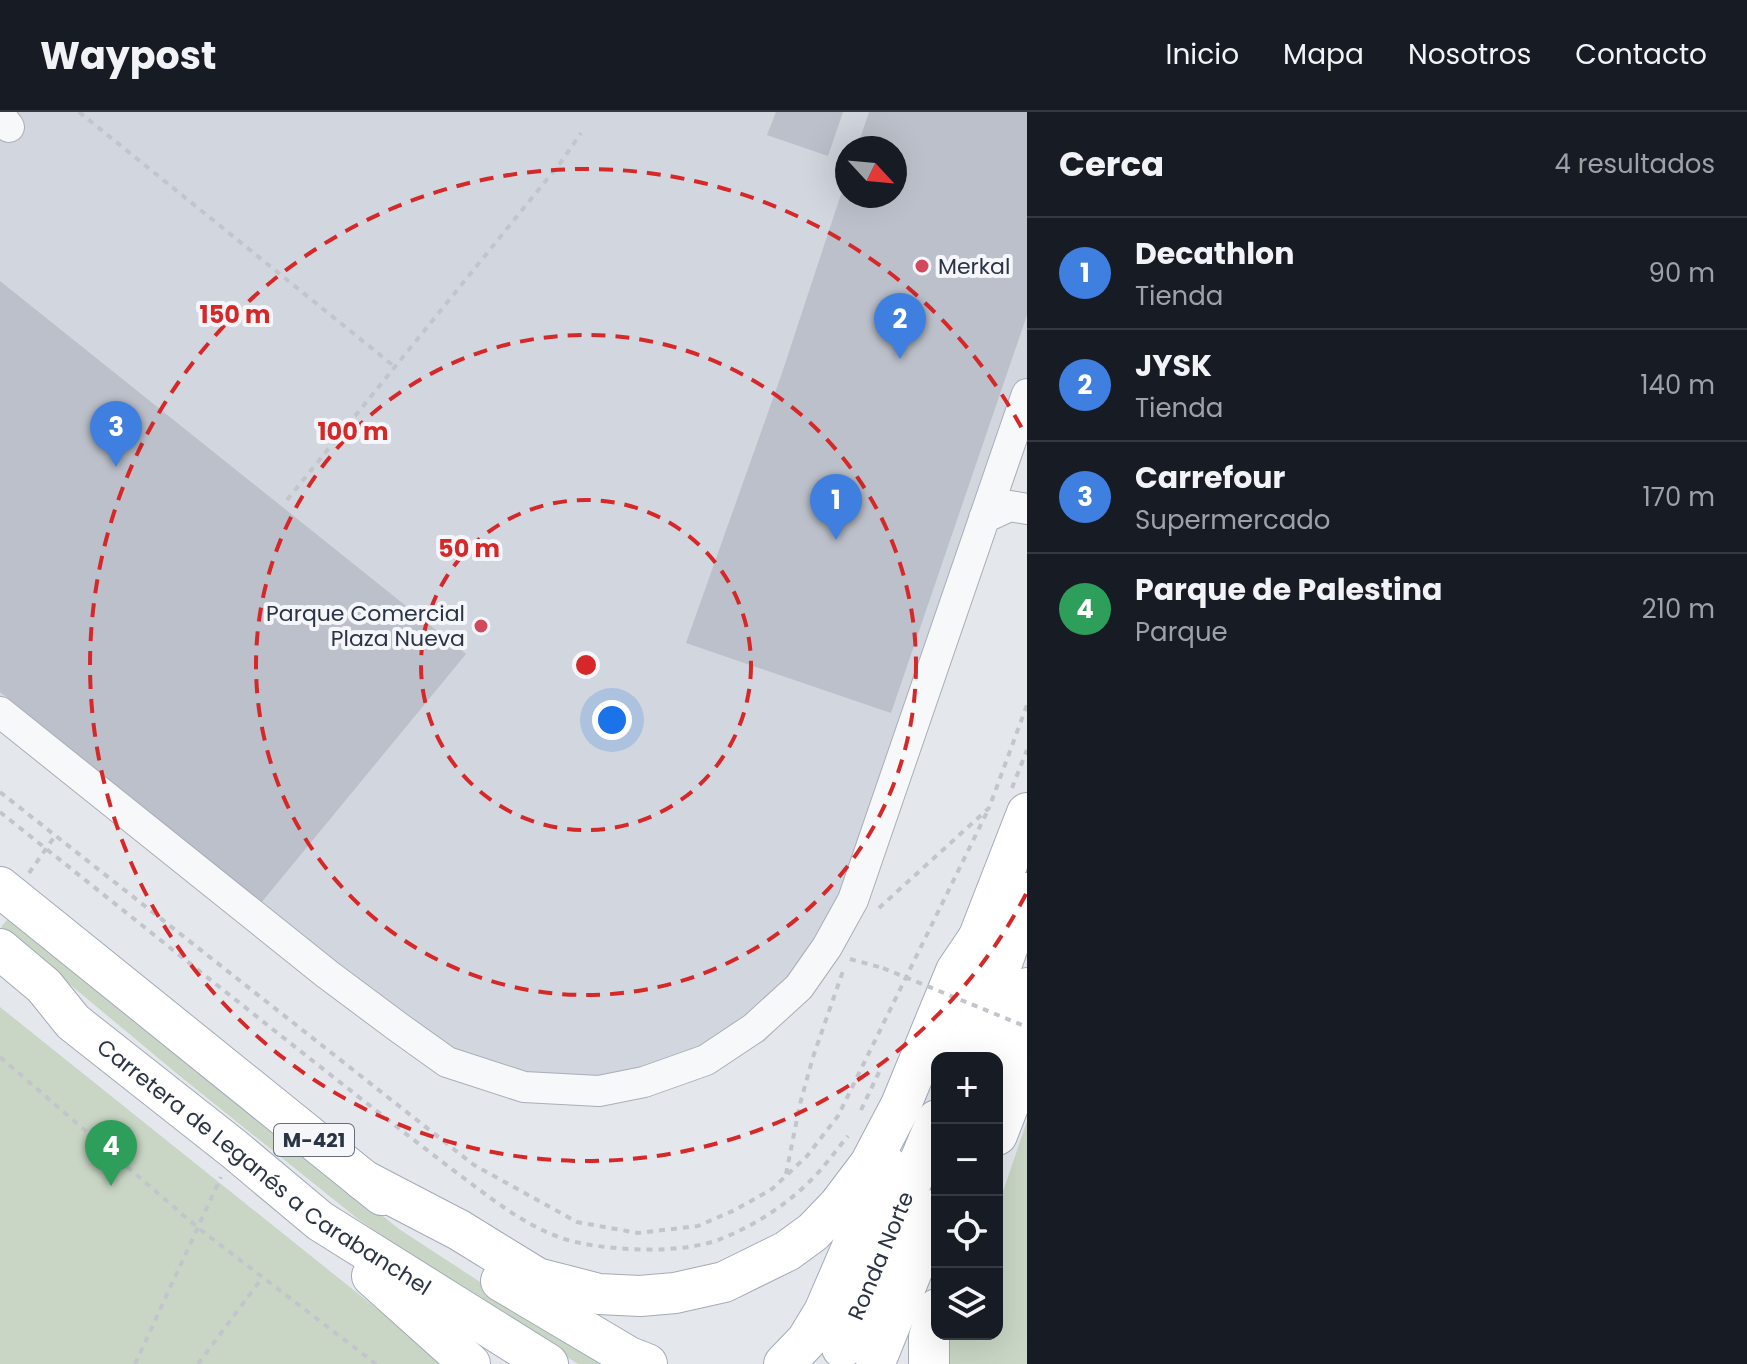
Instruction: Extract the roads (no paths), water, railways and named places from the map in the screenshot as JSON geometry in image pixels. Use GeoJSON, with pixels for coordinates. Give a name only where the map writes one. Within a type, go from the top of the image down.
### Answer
{"type":"FeatureCollection","features":[{"type":"Feature","properties":{"kind":"main road"},"geometry":{"type":"LineString","coordinates":[[784,1364],[807,1340],[824,1312],[891,1158],[977,940],[1009,804]]}},
{"type":"Feature","properties":{"kind":"main road","name":"Carretera de Leganés a Carabanchel"},"geometry":{"type":"LineString","coordinates":[[0,887],[463,1258],[576,1327],[647,1364]]}},
{"type":"Feature","properties":{"kind":"main road"},"geometry":{"type":"LineString","coordinates":[[965,1052],[1027,893]]}},
{"type":"Feature","properties":{"kind":"main road"},"geometry":{"type":"LineString","coordinates":[[363,1180],[459,1230],[537,1278],[599,1294],[640,1296],[675,1293],[724,1282],[787,1251],[813,1232],[839,1205],[870,1164],[901,1105],[956,971],[977,940]]}},
{"type":"Feature","properties":{"kind":"main road","name":"Carretera de Leganés a Carabanchel"},"geometry":{"type":"LineString","coordinates":[[0,949],[44,986],[73,1022],[320,1221],[548,1364]]}},
{"type":"Feature","properties":{"kind":"main road","name":"M-421"},"geometry":{"type":"LineString","coordinates":[[0,977],[34,1001],[73,1022]]}},
{"type":"Feature","properties":{"kind":"main road"},"geometry":{"type":"LineString","coordinates":[[1001,1052],[1027,988]]}},
{"type":"Feature","properties":{"kind":"main road"},"geometry":{"type":"LineString","coordinates":[[1001,1124],[1027,1058]]}},
{"type":"Feature","properties":{"kind":"main road","name":"Ronda Norte"},"geometry":{"type":"LineString","coordinates":[[873,1357],[936,1124]]}},
{"type":"Feature","properties":{"kind":"main road"},"geometry":{"type":"LineString","coordinates":[[320,1221],[346,1253],[470,1364]]}},
{"type":"Feature","properties":{"kind":"main road","name":"Ronda Norte"},"geometry":{"type":"LineString","coordinates":[[873,1357],[931,1223]]}},
{"type":"Feature","properties":{"kind":"main road"},"geometry":{"type":"LineString","coordinates":[[873,1357],[931,1284]]}},
{"type":"Feature","properties":{"kind":"main road"},"geometry":{"type":"LineString","coordinates":[[929,1364],[931,1330]]}},
{"type":"Feature","properties":{"kind":"street"},"geometry":{"type":"LineString","coordinates":[[0,712],[327,974],[447,1062],[524,1087],[599,1091],[644,1082],[706,1060],[754,1028],[799,987],[827,947],[853,900],[984,518],[1020,447],[1027,394]]}},
{"type":"Feature","properties":{"kind":"street"},"geometry":{"type":"LineString","coordinates":[[984,518],[1010,506],[1027,509]]}},
{"type":"Feature","properties":{"kind":"place","name":"Merkal"},"geometry":{"type":"Point","coordinates":[922,266]}},
{"type":"Feature","properties":{"kind":"place","name":"JYSK"},"geometry":{"type":"Point","coordinates":[900,359]}},
{"type":"Feature","properties":{"kind":"place","name":"Carrefour"},"geometry":{"type":"Point","coordinates":[116,467]}},
{"type":"Feature","properties":{"kind":"place","name":"Decathlon"},"geometry":{"type":"Point","coordinates":[836,540]}},
{"type":"Feature","properties":{"kind":"place","name":"Parque Comercial Plaza Nueva"},"geometry":{"type":"Point","coordinates":[481,626]}},
{"type":"Feature","properties":{"kind":"place","name":"Parque de Palestina"},"geometry":{"type":"Point","coordinates":[111,1186]}}]}
